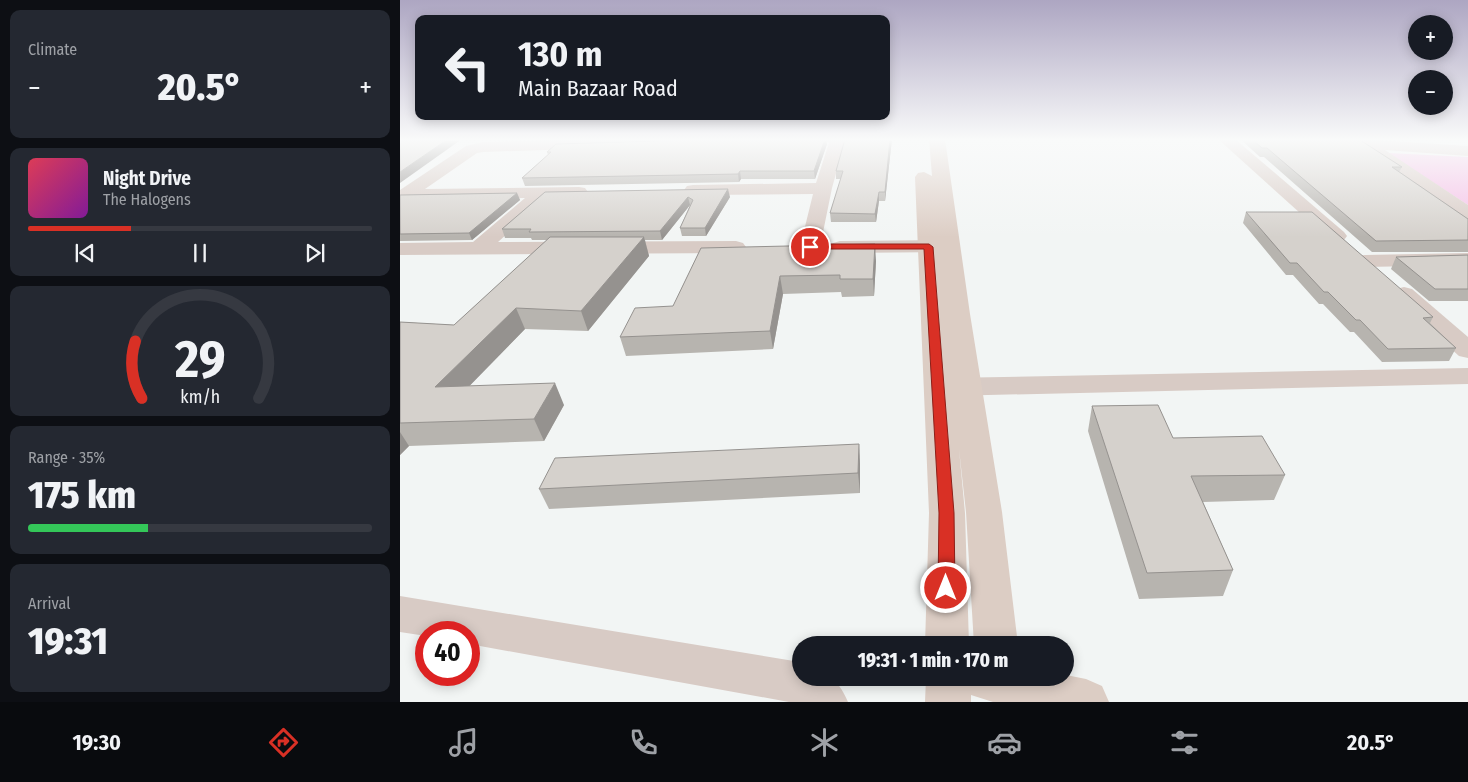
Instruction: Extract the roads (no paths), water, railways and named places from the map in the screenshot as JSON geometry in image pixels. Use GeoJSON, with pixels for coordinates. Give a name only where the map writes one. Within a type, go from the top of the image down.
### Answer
{"type":"FeatureCollection","features":[{"type":"Feature","properties":{"kind":"street"},"geometry":{"type":"LineString","coordinates":[[403,195],[438,172]]}},
{"type":"Feature","properties":{"kind":"street"},"geometry":{"type":"LineString","coordinates":[[828,172],[800,247],[939,246]]}},
{"type":"Feature","properties":{"kind":"street"},"geometry":{"type":"LineString","coordinates":[[927,172],[939,246],[967,386],[984,512],[993,636]]}},
{"type":"Feature","properties":{"kind":"street"},"geometry":{"type":"LineString","coordinates":[[938,172],[938,387],[946,513],[946,636]]}},
{"type":"Feature","properties":{"kind":"street"},"geometry":{"type":"LineString","coordinates":[[1264,172],[1468,350]]}},
{"type":"Feature","properties":{"kind":"street"},"geometry":{"type":"LineString","coordinates":[[1406,172],[1468,213]]}},
{"type":"Feature","properties":{"kind":"street"},"geometry":{"type":"LineString","coordinates":[[678,190],[823,188]]}},
{"type":"Feature","properties":{"kind":"street"},"geometry":{"type":"LineString","coordinates":[[403,195],[600,192]]}},
{"type":"Feature","properties":{"kind":"street"},"geometry":{"type":"LineString","coordinates":[[478,249],[542,193]]}},
{"type":"Feature","properties":{"kind":"street"},"geometry":{"type":"LineString","coordinates":[[400,249],[751,247]]}},
{"type":"Feature","properties":{"kind":"street"},"geometry":{"type":"LineString","coordinates":[[1366,261],[1468,259]]}},
{"type":"Feature","properties":{"kind":"street"},"geometry":{"type":"LineString","coordinates":[[938,387],[1468,376]]}},
{"type":"Feature","properties":{"kind":"street"},"geometry":{"type":"LineString","coordinates":[[400,614],[814,687]]}},
{"type":"Feature","properties":{"kind":"street"},"geometry":{"type":"LineString","coordinates":[[948,686],[948,702]]}},
{"type":"Feature","properties":{"kind":"street"},"geometry":{"type":"LineString","coordinates":[[1031,686],[1086,702]]}}]}
